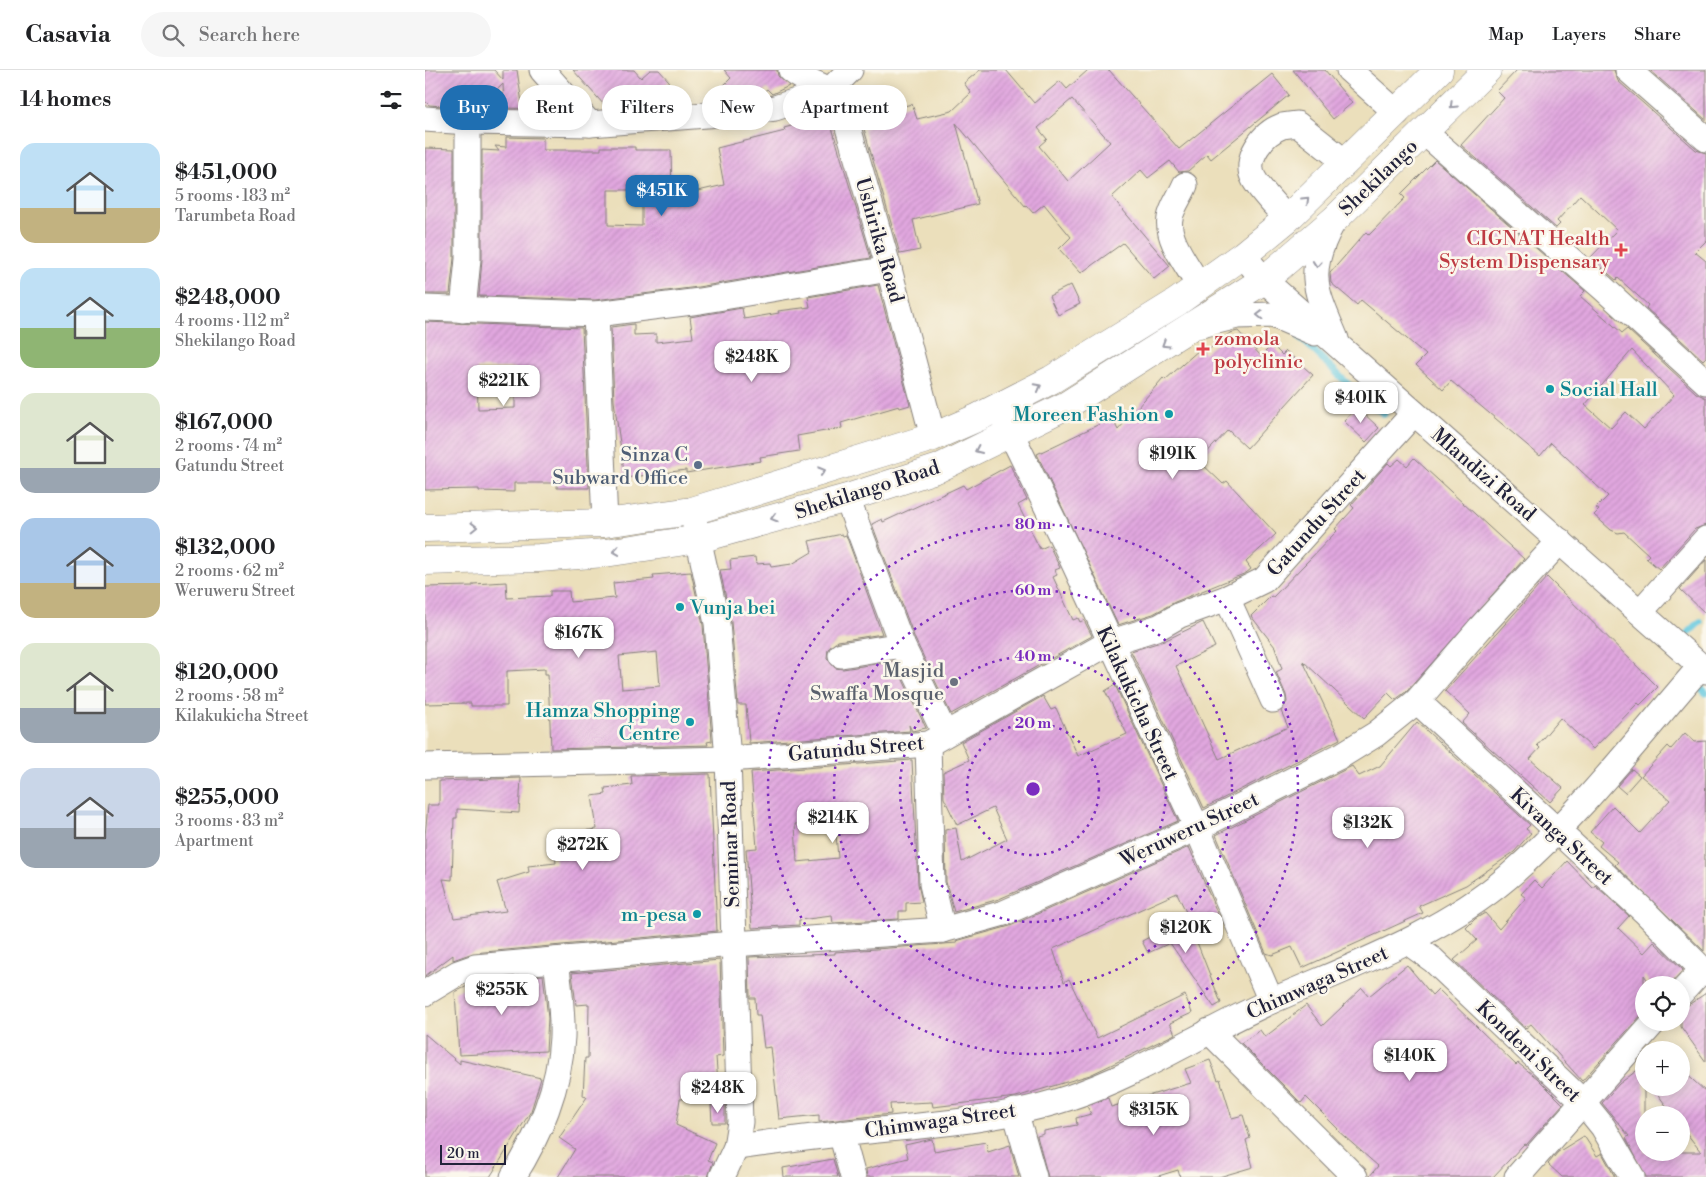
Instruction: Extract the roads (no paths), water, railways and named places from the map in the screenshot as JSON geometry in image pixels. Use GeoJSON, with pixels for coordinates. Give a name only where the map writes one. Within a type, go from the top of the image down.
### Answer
{"type":"FeatureCollection","features":[{"type":"Feature","properties":{"kind":"main road","name":"Shekilango"},"geometry":{"type":"LineString","coordinates":[[1243,255],[1287,219],[1439,70]]}},
{"type":"Feature","properties":{"kind":"main road","name":"Shekilango"},"geometry":{"type":"LineString","coordinates":[[1264,280],[1334,220],[1425,133],[1487,70]]}},
{"type":"Feature","properties":{"kind":"main road","name":"Shekilango Road"},"geometry":{"type":"LineString","coordinates":[[425,528],[605,523],[692,511],[933,437],[999,408],[1051,380],[1199,286],[1243,255]]}},
{"type":"Feature","properties":{"kind":"main road","name":"Shekilango Road"},"geometry":{"type":"LineString","coordinates":[[425,561],[539,558],[699,540],[847,498],[939,468],[1010,435],[1067,405],[1264,280]]}},
{"type":"Feature","properties":{"kind":"street"},"geometry":{"type":"LineString","coordinates":[[542,70],[555,85]]}},
{"type":"Feature","properties":{"kind":"street"},"geometry":{"type":"LineString","coordinates":[[791,70],[798,76],[819,85]]}},
{"type":"Feature","properties":{"kind":"street"},"geometry":{"type":"LineString","coordinates":[[835,85],[850,70]]}},
{"type":"Feature","properties":{"kind":"street"},"geometry":{"type":"LineString","coordinates":[[1349,70],[1397,113]]}},
{"type":"Feature","properties":{"kind":"street"},"geometry":{"type":"LineString","coordinates":[[1627,70],[1706,139]]}},
{"type":"Feature","properties":{"kind":"street"},"geometry":{"type":"LineString","coordinates":[[592,124],[753,111],[783,105]]}},
{"type":"Feature","properties":{"kind":"street"},"geometry":{"type":"LineString","coordinates":[[425,120],[440,121]]}},
{"type":"Feature","properties":{"kind":"street"},"geometry":{"type":"LineString","coordinates":[[1287,219],[1253,178],[1251,162],[1257,146],[1267,135],[1282,126],[1297,124],[1345,162]]}},
{"type":"Feature","properties":{"kind":"street"},"geometry":{"type":"LineString","coordinates":[[463,310],[468,259],[467,130]]}},
{"type":"Feature","properties":{"kind":"street","name":"Ushirika Road"},"geometry":{"type":"LineString","coordinates":[[849,130],[889,269],[933,437]]}},
{"type":"Feature","properties":{"kind":"street"},"geometry":{"type":"LineString","coordinates":[[1425,133],[1590,276],[1706,382]]}},
{"type":"Feature","properties":{"kind":"street"},"geometry":{"type":"LineString","coordinates":[[1185,185],[1170,216],[1170,227],[1173,240],[1199,286]]}},
{"type":"Feature","properties":{"kind":"street"},"geometry":{"type":"LineString","coordinates":[[1334,220],[1321,244],[1316,263],[1316,292],[1338,343]]}},
{"type":"Feature","properties":{"kind":"street","name":"Mlandizi Road"},"geometry":{"type":"LineString","coordinates":[[1243,255],[1264,280],[1338,343],[1414,413],[1703,668]]}},
{"type":"Feature","properties":{"kind":"street"},"geometry":{"type":"LineString","coordinates":[[425,308],[596,314],[709,299],[889,269]]}},
{"type":"Feature","properties":{"kind":"street"},"geometry":{"type":"LineString","coordinates":[[596,314],[605,523]]}},
{"type":"Feature","properties":{"kind":"street"},"geometry":{"type":"LineString","coordinates":[[1194,326],[1237,316],[1273,315],[1338,343]]}},
{"type":"Feature","properties":{"kind":"street","name":"Kilakukicha Street"},"geometry":{"type":"LineString","coordinates":[[999,408],[1010,435],[1065,544],[1109,643],[1197,828],[1271,1001]]}},
{"type":"Feature","properties":{"kind":"street","name":"Gatundu Street"},"geometry":{"type":"LineString","coordinates":[[425,766],[728,759],[937,739],[1109,643],[1159,627],[1180,615],[1227,598],[1264,580],[1414,413]]}},
{"type":"Feature","properties":{"kind":"street"},"geometry":{"type":"LineString","coordinates":[[847,498],[937,739],[932,884],[943,930]]}},
{"type":"Feature","properties":{"kind":"street","name":"Seminar Road"},"geometry":{"type":"LineString","coordinates":[[692,511],[717,623],[728,759],[740,1122],[735,1147],[721,1177]]}},
{"type":"Feature","properties":{"kind":"street"},"geometry":{"type":"LineString","coordinates":[[1641,612],[1706,539]]}},
{"type":"Feature","properties":{"kind":"street","name":"Weruweru Street"},"geometry":{"type":"LineString","coordinates":[[425,992],[458,973],[475,967],[733,944],[943,930],[1004,913],[1197,828],[1342,755],[1392,722],[1417,701],[1480,628],[1560,541]]}},
{"type":"Feature","properties":{"kind":"street"},"geometry":{"type":"LineString","coordinates":[[1227,598],[1273,700]]}},
{"type":"Feature","properties":{"kind":"street"},"geometry":{"type":"LineString","coordinates":[[841,655],[902,645]]}},
{"type":"Feature","properties":{"kind":"street","name":"Chimwaga Street"},"geometry":{"type":"LineString","coordinates":[[735,1147],[929,1125],[1015,1111],[1065,1099],[1107,1084],[1271,1001],[1408,942],[1473,903],[1507,877],[1557,831],[1703,668]]}},
{"type":"Feature","properties":{"kind":"street","name":"Kivanga Street"},"geometry":{"type":"LineString","coordinates":[[1417,701],[1705,971]]}},
{"type":"Feature","properties":{"kind":"street","name":"Kondeni Street"},"geometry":{"type":"LineString","coordinates":[[1408,942],[1440,966],[1582,1101],[1603,1127],[1633,1177]]}},
{"type":"Feature","properties":{"kind":"street"},"geometry":{"type":"LineString","coordinates":[[513,1177],[548,1107],[557,1075],[562,1036],[556,960]]}},
{"type":"Feature","properties":{"kind":"street"},"geometry":{"type":"LineString","coordinates":[[1690,985],[1705,971]]}},
{"type":"Feature","properties":{"kind":"street"},"geometry":{"type":"LineString","coordinates":[[1209,1031],[1355,1177]]}},
{"type":"Feature","properties":{"kind":"street"},"geometry":{"type":"LineString","coordinates":[[1517,1177],[1582,1101],[1646,1031]]}},
{"type":"Feature","properties":{"kind":"street"},"geometry":{"type":"LineString","coordinates":[[1015,1111],[1035,1177]]}},
{"type":"Feature","properties":{"kind":"street"},"geometry":{"type":"LineString","coordinates":[[841,1134],[853,1177]]}},
{"type":"Feature","properties":{"kind":"waterway"},"geometry":{"type":"LineString","coordinates":[[1300,337],[1353,389],[1384,414]]}},
{"type":"Feature","properties":{"kind":"waterway"},"geometry":{"type":"LineString","coordinates":[[1683,638],[1700,622]]}},
{"type":"Feature","properties":{"kind":"waterway"},"geometry":{"type":"LineString","coordinates":[[1694,681],[1706,693]]}},
{"type":"Feature","properties":{"kind":"place","name":"CIGNAT Health System Dispensary"},"geometry":{"type":"Point","coordinates":[1621,250]}},
{"type":"Feature","properties":{"kind":"place","name":"zomola polyclinic"},"geometry":{"type":"Point","coordinates":[1203,349]}},
{"type":"Feature","properties":{"kind":"place","name":"Social Hall"},"geometry":{"type":"Point","coordinates":[1550,389]}},
{"type":"Feature","properties":{"kind":"place","name":"Moreen Fashion"},"geometry":{"type":"Point","coordinates":[1169,414]}},
{"type":"Feature","properties":{"kind":"place","name":"Sinza C Subward Office"},"geometry":{"type":"Point","coordinates":[698,465]}},
{"type":"Feature","properties":{"kind":"place","name":"Vunja bei"},"geometry":{"type":"Point","coordinates":[680,607]}},
{"type":"Feature","properties":{"kind":"place","name":"Masjid Swaffa Mosque"},"geometry":{"type":"Point","coordinates":[954,682]}},
{"type":"Feature","properties":{"kind":"place","name":"Hamza Shopping Centre"},"geometry":{"type":"Point","coordinates":[690,722]}},
{"type":"Feature","properties":{"kind":"place","name":"m-pesa"},"geometry":{"type":"Point","coordinates":[697,914]}}]}
